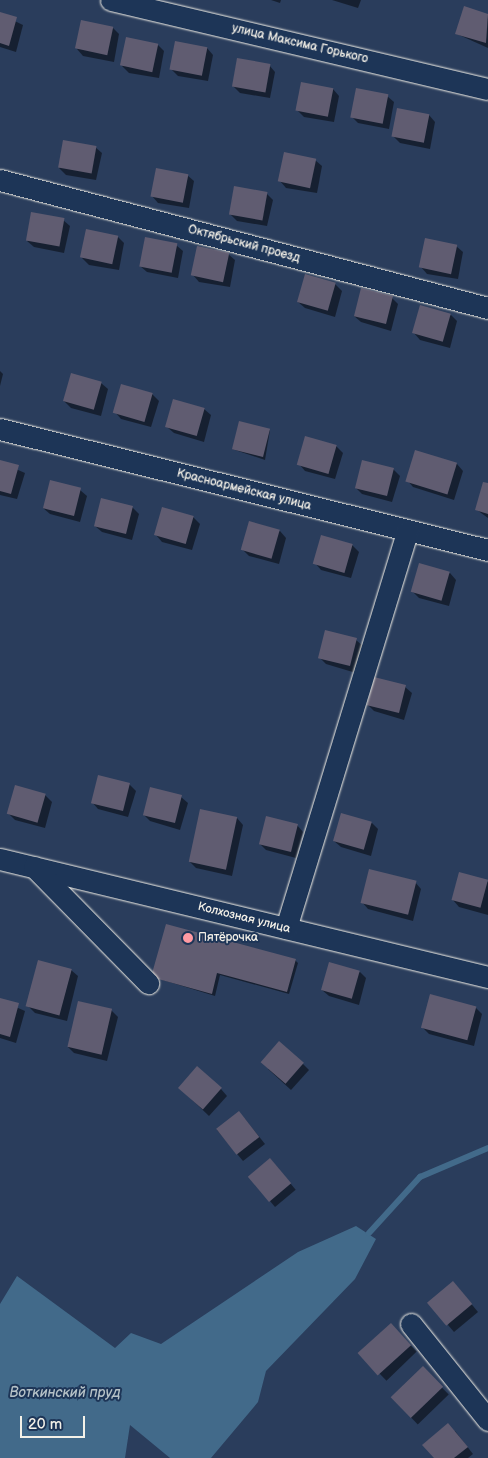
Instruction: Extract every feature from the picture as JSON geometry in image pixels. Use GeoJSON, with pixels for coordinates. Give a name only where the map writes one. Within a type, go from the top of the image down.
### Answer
{"type":"FeatureCollection","features":[{"type":"Feature","properties":{"kind":"street","name":"улица Максима Горького"},"geometry":{"type":"LineString","coordinates":[[112,0],[488,88]]}},
{"type":"Feature","properties":{"kind":"street","name":"Октябрьский проезд"},"geometry":{"type":"LineString","coordinates":[[0,180],[488,308]]}},
{"type":"Feature","properties":{"kind":"street","name":"Красноармейская улица"},"geometry":{"type":"LineString","coordinates":[[0,429],[407,532],[488,550]]}},
{"type":"Feature","properties":{"kind":"street"},"geometry":{"type":"LineString","coordinates":[[286,928],[407,532]]}},
{"type":"Feature","properties":{"kind":"street","name":"Колхозная улица"},"geometry":{"type":"LineString","coordinates":[[0,859],[488,978]]}},
{"type":"Feature","properties":{"kind":"street"},"geometry":{"type":"LineString","coordinates":[[34,867],[148,983]]}},
{"type":"Feature","properties":{"kind":"street"},"geometry":{"type":"LineString","coordinates":[[411,1324],[488,1420]]}},
{"type":"Feature","properties":{"kind":"water","name":"Воткинский пруд"},"geometry":{"type":"Polygon","coordinates":[[[356,1226],[376,1239],[355,1279],[266,1371],[258,1402],[211,1458],[170,1458],[130,1425],[125,1458],[0,1458],[0,1304],[17,1276],[115,1348],[131,1333],[161,1344],[298,1252],[356,1226]]]}},
{"type":"Feature","properties":{"kind":"building"},"geometry":{"type":"Polygon","coordinates":[[[464,6],[488,14],[486,43],[455,34],[464,6]]]}},
{"type":"Feature","properties":{"kind":"building"},"geometry":{"type":"Polygon","coordinates":[[[0,12],[17,17],[9,46],[0,43],[0,12]]]}},
{"type":"Feature","properties":{"kind":"building"},"geometry":{"type":"Polygon","coordinates":[[[81,20],[113,27],[107,55],[75,48],[81,20]]]}},
{"type":"Feature","properties":{"kind":"building"},"geometry":{"type":"Polygon","coordinates":[[[126,37],[158,44],[152,72],[120,65],[126,37]]]}},
{"type":"Feature","properties":{"kind":"building"},"geometry":{"type":"Polygon","coordinates":[[[175,41],[207,47],[202,76],[169,69],[175,41]]]}},
{"type":"Feature","properties":{"kind":"building"},"geometry":{"type":"Polygon","coordinates":[[[237,58],[270,64],[265,92],[232,87],[237,58]]]}},
{"type":"Feature","properties":{"kind":"building"},"geometry":{"type":"Polygon","coordinates":[[[301,82],[333,88],[328,117],[295,110],[301,82]]]}},
{"type":"Feature","properties":{"kind":"building"},"geometry":{"type":"Polygon","coordinates":[[[356,88],[388,94],[383,124],[350,117],[356,88]]]}},
{"type":"Feature","properties":{"kind":"building"},"geometry":{"type":"Polygon","coordinates":[[[397,108],[429,114],[424,143],[391,136],[397,108]]]}},
{"type":"Feature","properties":{"kind":"building"},"geometry":{"type":"Polygon","coordinates":[[[63,140],[96,146],[92,173],[58,168],[63,140]]]}},
{"type":"Feature","properties":{"kind":"building"},"geometry":{"type":"Polygon","coordinates":[[[284,152],[316,159],[310,188],[278,181],[284,152]]]}},
{"type":"Feature","properties":{"kind":"building"},"geometry":{"type":"Polygon","coordinates":[[[156,168],[188,174],[183,203],[150,196],[156,168]]]}},
{"type":"Feature","properties":{"kind":"building"},"geometry":{"type":"Polygon","coordinates":[[[234,186],[267,192],[262,220],[229,215],[234,186]]]}},
{"type":"Feature","properties":{"kind":"building"},"geometry":{"type":"Polygon","coordinates":[[[31,212],[64,218],[59,246],[26,241],[31,212]]]}},
{"type":"Feature","properties":{"kind":"building"},"geometry":{"type":"Polygon","coordinates":[[[86,229],[118,236],[112,264],[80,257],[86,229]]]}},
{"type":"Feature","properties":{"kind":"building"},"geometry":{"type":"Polygon","coordinates":[[[145,237],[177,243],[172,273],[139,266],[145,237]]]}},
{"type":"Feature","properties":{"kind":"building"},"geometry":{"type":"Polygon","coordinates":[[[425,238],[457,245],[451,274],[419,267],[425,238]]]}},
{"type":"Feature","properties":{"kind":"building"},"geometry":{"type":"Polygon","coordinates":[[[197,246],[229,253],[223,282],[191,275],[197,246]]]}},
{"type":"Feature","properties":{"kind":"building"},"geometry":{"type":"Polygon","coordinates":[[[305,274],[336,283],[328,311],[297,302],[305,274]]]}},
{"type":"Feature","properties":{"kind":"building"},"geometry":{"type":"Polygon","coordinates":[[[361,288],[393,296],[386,324],[354,316],[361,288]]]}},
{"type":"Feature","properties":{"kind":"building"},"geometry":{"type":"Polygon","coordinates":[[[420,305],[451,314],[443,342],[412,333],[420,305]]]}},
{"type":"Feature","properties":{"kind":"building"},"geometry":{"type":"Polygon","coordinates":[[[71,373],[102,382],[94,410],[63,401],[71,373]]]}},
{"type":"Feature","properties":{"kind":"building"},"geometry":{"type":"Polygon","coordinates":[[[121,384],[153,393],[144,422],[113,413],[121,384]]]}},
{"type":"Feature","properties":{"kind":"building"},"geometry":{"type":"Polygon","coordinates":[[[173,399],[205,408],[197,436],[165,427],[173,399]]]}},
{"type":"Feature","properties":{"kind":"building"},"geometry":{"type":"Polygon","coordinates":[[[239,421],[270,429],[263,457],[232,449],[239,421]]]}},
{"type":"Feature","properties":{"kind":"building"},"geometry":{"type":"Polygon","coordinates":[[[305,436],[337,445],[328,474],[297,465],[305,436]]]}},
{"type":"Feature","properties":{"kind":"building"},"geometry":{"type":"Polygon","coordinates":[[[415,450],[457,463],[447,494],[405,482],[415,450]]]}},
{"type":"Feature","properties":{"kind":"building"},"geometry":{"type":"Polygon","coordinates":[[[0,460],[19,465],[11,494],[0,491],[0,460]]]}},
{"type":"Feature","properties":{"kind":"building"},"geometry":{"type":"Polygon","coordinates":[[[362,460],[394,468],[387,496],[355,488],[362,460]]]}},
{"type":"Feature","properties":{"kind":"building"},"geometry":{"type":"Polygon","coordinates":[[[50,480],[81,488],[74,516],[43,508],[50,480]]]}},
{"type":"Feature","properties":{"kind":"building"},"geometry":{"type":"Polygon","coordinates":[[[483,482],[488,483],[488,514],[475,510],[483,482]]]}},
{"type":"Feature","properties":{"kind":"building"},"geometry":{"type":"Polygon","coordinates":[[[101,498],[133,506],[126,534],[94,526],[101,498]]]}},
{"type":"Feature","properties":{"kind":"building"},"geometry":{"type":"Polygon","coordinates":[[[162,507],[194,516],[186,544],[154,535],[162,507]]]}},
{"type":"Feature","properties":{"kind":"building"},"geometry":{"type":"Polygon","coordinates":[[[249,521],[280,530],[271,559],[241,550],[249,521]]]}},
{"type":"Feature","properties":{"kind":"building"},"geometry":{"type":"Polygon","coordinates":[[[321,535],[353,544],[344,573],[313,564],[321,535]]]}},
{"type":"Feature","properties":{"kind":"building"},"geometry":{"type":"Polygon","coordinates":[[[419,563],[450,572],[441,601],[411,592],[419,563]]]}},
{"type":"Feature","properties":{"kind":"building"},"geometry":{"type":"Polygon","coordinates":[[[325,630],[357,638],[350,666],[318,658],[325,630]]]}},
{"type":"Feature","properties":{"kind":"building"},"geometry":{"type":"Polygon","coordinates":[[[374,677],[406,685],[399,713],[367,705],[374,677]]]}},
{"type":"Feature","properties":{"kind":"building"},"geometry":{"type":"Polygon","coordinates":[[[98,775],[130,783],[123,811],[91,803],[98,775]]]}},
{"type":"Feature","properties":{"kind":"building"},"geometry":{"type":"Polygon","coordinates":[[[15,785],[46,794],[37,823],[7,814],[15,785]]]}},
{"type":"Feature","properties":{"kind":"building"},"geometry":{"type":"Polygon","coordinates":[[[150,787],[182,795],[175,823],[143,815],[150,787]]]}},
{"type":"Feature","properties":{"kind":"building"},"geometry":{"type":"Polygon","coordinates":[[[200,809],[237,817],[226,870],[189,862],[200,809]]]}},
{"type":"Feature","properties":{"kind":"building"},"geometry":{"type":"Polygon","coordinates":[[[341,813],[372,822],[364,850],[333,841],[341,813]]]}},
{"type":"Feature","properties":{"kind":"building"},"geometry":{"type":"Polygon","coordinates":[[[266,816],[298,824],[291,852],[259,844],[266,816]]]}},
{"type":"Feature","properties":{"kind":"building"},"geometry":{"type":"Polygon","coordinates":[[[369,869],[417,881],[408,915],[361,903],[369,869]]]}},
{"type":"Feature","properties":{"kind":"building"},"geometry":{"type":"Polygon","coordinates":[[[459,872],[488,880],[480,908],[451,900],[459,872]]]}},
{"type":"Feature","properties":{"kind":"building"},"geometry":{"type":"Polygon","coordinates":[[[166,924],[296,959],[287,992],[217,973],[212,994],[151,977],[166,924]]]}},
{"type":"Feature","properties":{"kind":"building"},"geometry":{"type":"Polygon","coordinates":[[[38,960],[72,969],[59,1015],[26,1006],[38,960]]]}},
{"type":"Feature","properties":{"kind":"building"},"geometry":{"type":"Polygon","coordinates":[[[329,962],[360,971],[352,999],[321,990],[329,962]]]}},
{"type":"Feature","properties":{"kind":"building"},"geometry":{"type":"Polygon","coordinates":[[[430,994],[476,1006],[467,1040],[421,1028],[430,994]]]}},
{"type":"Feature","properties":{"kind":"building"},"geometry":{"type":"Polygon","coordinates":[[[0,998],[19,1003],[10,1037],[0,1034],[0,998]]]}},
{"type":"Feature","properties":{"kind":"building"},"geometry":{"type":"Polygon","coordinates":[[[78,1001],[112,1009],[102,1055],[67,1047],[78,1001]]]}},
{"type":"Feature","properties":{"kind":"building"},"geometry":{"type":"Polygon","coordinates":[[[279,1041],[304,1063],[286,1084],[261,1062],[279,1041]]]}},
{"type":"Feature","properties":{"kind":"building"},"geometry":{"type":"Polygon","coordinates":[[[197,1066],[222,1088],[203,1110],[178,1088],[197,1066]]]}},
{"type":"Feature","properties":{"kind":"building"},"geometry":{"type":"Polygon","coordinates":[[[239,1111],[259,1137],[236,1155],[216,1129],[239,1111]]]}},
{"type":"Feature","properties":{"kind":"building"},"geometry":{"type":"Polygon","coordinates":[[[270,1158],[291,1183],[269,1202],[248,1177],[270,1158]]]}},
{"type":"Feature","properties":{"kind":"building"},"geometry":{"type":"Polygon","coordinates":[[[453,1281],[472,1304],[446,1326],[427,1303],[453,1281]]]}},
{"type":"Feature","properties":{"kind":"building"},"geometry":{"type":"Polygon","coordinates":[[[391,1323],[411,1345],[378,1375],[358,1353],[391,1323]]]}},
{"type":"Feature","properties":{"kind":"building"},"geometry":{"type":"Polygon","coordinates":[[[423,1366],[443,1387],[411,1418],[391,1397],[423,1366]]]}},
{"type":"Feature","properties":{"kind":"building"},"geometry":{"type":"Polygon","coordinates":[[[448,1423],[468,1447],[454,1458],[434,1458],[422,1445],[448,1423]]]}},
{"type":"Feature","properties":{"kind":"waterway"},"geometry":{"type":"LineString","coordinates":[[369,1233],[420,1177],[488,1148]]}},
{"type":"Feature","properties":{"kind":"place","name":"Пятёрочка"},"geometry":{"type":"Point","coordinates":[188,938]}}]}
